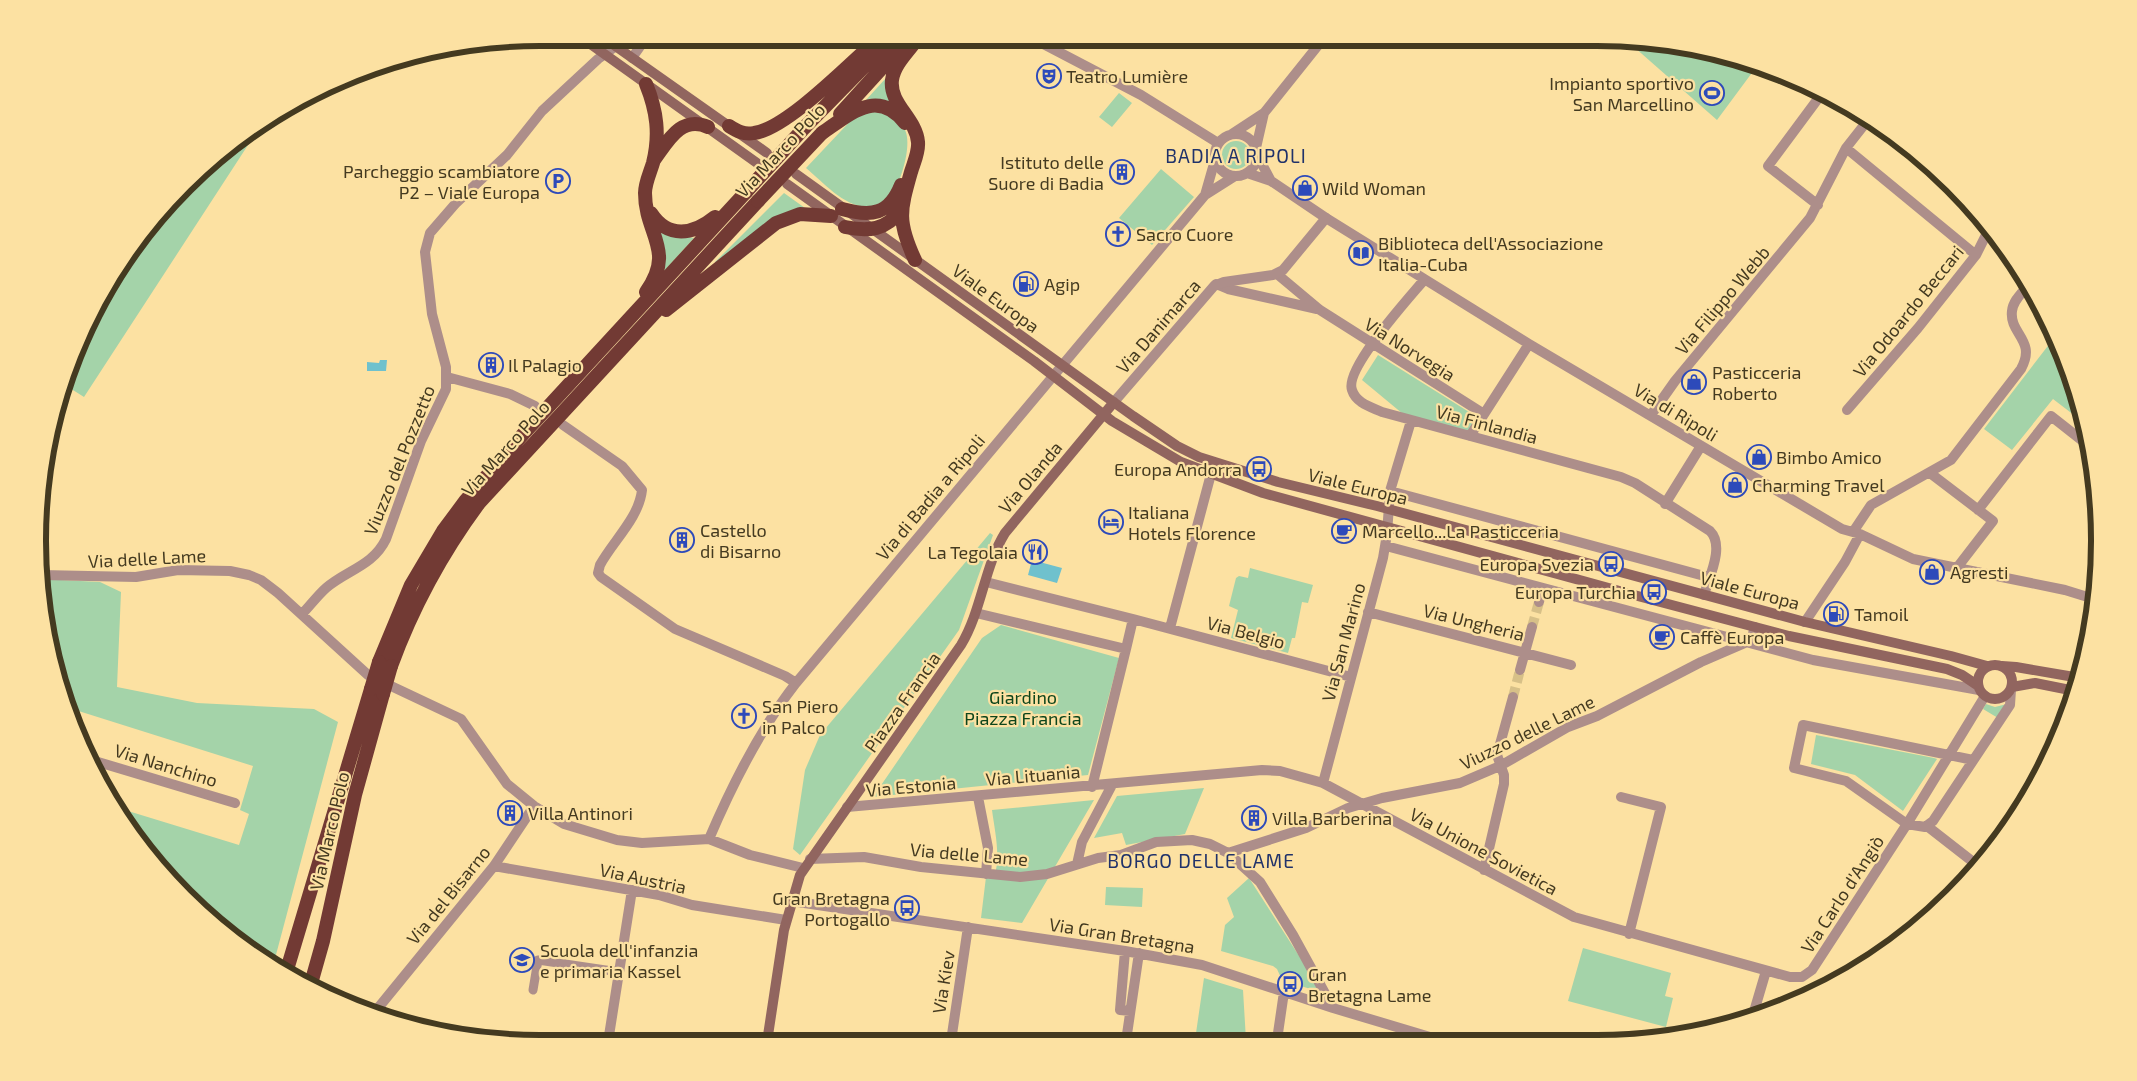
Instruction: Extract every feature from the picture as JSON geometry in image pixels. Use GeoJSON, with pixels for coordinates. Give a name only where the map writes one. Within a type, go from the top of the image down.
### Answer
{"type":"FeatureCollection","features":[{"type":"Feature","properties":{"kind":"highway"},"geometry":{"type":"LineString","coordinates":[[728,126],[740,132],[752,134],[777,126],[870,46]]}},
{"type":"Feature","properties":{"kind":"highway","name":"Via Marco Polo"},"geometry":{"type":"LineString","coordinates":[[626,333],[746,192],[805,127],[884,46]]}},
{"type":"Feature","properties":{"kind":"highway","name":"Via Marco Polo"},"geometry":{"type":"LineString","coordinates":[[313,979],[355,795],[382,690],[385,664],[411,585],[455,514],[525,432],[758,201],[903,46]]}},
{"type":"Feature","properties":{"kind":"highway"},"geometry":{"type":"LineString","coordinates":[[912,46],[895,70],[892,78],[895,98],[913,124],[918,143],[901,210],[904,229],[915,260]]}},
{"type":"Feature","properties":{"kind":"highway"},"geometry":{"type":"LineString","coordinates":[[626,333],[659,269],[658,249],[646,206],[645,190],[653,163],[657,118],[646,84]]}},
{"type":"Feature","properties":{"kind":"highway"},"geometry":{"type":"LineString","coordinates":[[626,333],[776,223],[800,214],[874,212],[888,206],[893,201],[908,162],[910,150],[909,132],[897,114],[885,108],[870,105],[856,110],[822,133]]}},
{"type":"Feature","properties":{"kind":"highway"},"geometry":{"type":"LineString","coordinates":[[653,163],[682,127],[697,123],[708,127]]}},
{"type":"Feature","properties":{"kind":"highway"},"geometry":{"type":"LineString","coordinates":[[646,206],[655,220],[665,228],[687,232],[705,225],[746,192]]}},
{"type":"Feature","properties":{"kind":"highway"},"geometry":{"type":"LineString","coordinates":[[845,227],[871,229],[888,224],[901,210]]}},
{"type":"Feature","properties":{"kind":"highway","name":"Via Marco Polo"},"geometry":{"type":"LineString","coordinates":[[288,966],[382,690]]}},
{"type":"Feature","properties":{"kind":"main road"},"geometry":{"type":"LineString","coordinates":[[593,46],[757,163]]}},
{"type":"Feature","properties":{"kind":"main road"},"geometry":{"type":"LineString","coordinates":[[616,46],[767,153]]}},
{"type":"Feature","properties":{"kind":"main road","name":"Viale Europa"},"geometry":{"type":"LineString","coordinates":[[796,174],[836,212],[845,227],[1104,414],[1166,455],[1263,493],[1755,627],[1947,669],[1962,674],[1981,691]]}},
{"type":"Feature","properties":{"kind":"main road","name":"Viale Europa"},"geometry":{"type":"LineString","coordinates":[[786,184],[871,229],[1177,446],[1208,460],[1278,482],[1388,509],[1805,622],[1987,666]]}},
{"type":"Feature","properties":{"kind":"main road","name":"Via Olanda"},"geometry":{"type":"LineString","coordinates":[[986,582],[1005,533],[1114,402]]}},
{"type":"Feature","properties":{"kind":"main road","name":"Piazza Francia"},"geometry":{"type":"LineString","coordinates":[[768,1035],[786,920],[803,868],[962,644],[976,613],[986,582]]}},
{"type":"Feature","properties":{"kind":"main road"},"geometry":{"type":"LineString","coordinates":[[2068,690],[2035,683],[2012,688],[2001,698],[1981,691],[1980,674],[1987,666],[2001,666],[2072,677]]}},
{"type":"Feature","properties":{"kind":"main road"},"geometry":{"type":"LineString","coordinates":[[2001,666],[2011,674],[2012,688]]}},
{"type":"Feature","properties":{"kind":"street","name":"Viuzzo del Pozzetto"},"geometry":{"type":"LineString","coordinates":[[302,614],[326,589],[370,561],[379,553],[421,441],[446,389],[447,377],[432,314],[425,252],[430,233],[456,203],[507,155],[542,111],[614,46]]}},
{"type":"Feature","properties":{"kind":"street"},"geometry":{"type":"LineString","coordinates":[[636,60],[642,46]]}},
{"type":"Feature","properties":{"kind":"street"},"geometry":{"type":"LineString","coordinates":[[1047,46],[1141,95],[1218,143]]}},
{"type":"Feature","properties":{"kind":"street"},"geometry":{"type":"LineString","coordinates":[[1264,113],[1252,167],[1247,173],[1235,176],[1223,171],[1215,160],[1215,150],[1218,143],[1264,113],[1318,46]]}},
{"type":"Feature","properties":{"kind":"street"},"geometry":{"type":"LineString","coordinates":[[1818,99],[1768,166],[1818,205]]}},
{"type":"Feature","properties":{"kind":"street","name":"Via Filippo Webb"},"geometry":{"type":"LineString","coordinates":[[1651,415],[1675,381],[1798,235],[1818,205],[1846,148],[1864,125]]}},
{"type":"Feature","properties":{"kind":"street"},"geometry":{"type":"LineString","coordinates":[[1232,134],[1244,136],[1251,141],[1256,152]]}},
{"type":"Feature","properties":{"kind":"street"},"geometry":{"type":"LineString","coordinates":[[1846,148],[1976,255]]}},
{"type":"Feature","properties":{"kind":"street","name":"Via di Ripoli"},"geometry":{"type":"LineString","coordinates":[[1256,152],[1272,181]]}},
{"type":"Feature","properties":{"kind":"street","name":"Via di Badia a Ripoli"},"geometry":{"type":"LineString","coordinates":[[1204,196],[1215,160]]}},
{"type":"Feature","properties":{"kind":"street","name":"Via di Ripoli"},"geometry":{"type":"LineString","coordinates":[[1247,173],[1272,181],[1326,218],[1424,280],[1838,526],[1913,559],[2065,590],[2088,597]]}},
{"type":"Feature","properties":{"kind":"street","name":"Via di Badia a Ripoli"},"geometry":{"type":"LineString","coordinates":[[709,839],[722,810],[776,708],[1204,196],[1235,176]]}},
{"type":"Feature","properties":{"kind":"street"},"geometry":{"type":"LineString","coordinates":[[1277,274],[1287,268],[1326,218]]}},
{"type":"Feature","properties":{"kind":"street","name":"Via Odoardo Beccari"},"geometry":{"type":"LineString","coordinates":[[1846,410],[1918,328],[1976,255],[1985,236]]}},
{"type":"Feature","properties":{"kind":"street","name":"Via Danimarca"},"geometry":{"type":"LineString","coordinates":[[1114,402],[1216,284],[1277,274]]}},
{"type":"Feature","properties":{"kind":"street","name":"Via Norvegia"},"geometry":{"type":"LineString","coordinates":[[1277,274],[1320,310],[1484,414]]}},
{"type":"Feature","properties":{"kind":"street"},"geometry":{"type":"LineString","coordinates":[[1372,344],[1424,280]]}},
{"type":"Feature","properties":{"kind":"street","name":"Via Norvegia"},"geometry":{"type":"LineString","coordinates":[[1216,284],[1228,289],[1320,310]]}},
{"type":"Feature","properties":{"kind":"street"},"geometry":{"type":"LineString","coordinates":[[1805,622],[1845,562],[1856,533],[1871,506],[1951,460],[2025,362],[2027,349],[2013,319],[2012,310],[2016,300],[2024,291]]}},
{"type":"Feature","properties":{"kind":"street","name":"Via Finlandia"},"geometry":{"type":"LineString","coordinates":[[1372,344],[1350,381],[1352,392],[1358,400],[1370,407],[1411,421],[1627,479],[1710,531],[1716,537],[1717,549],[1708,577]]}},
{"type":"Feature","properties":{"kind":"street"},"geometry":{"type":"LineString","coordinates":[[1470,436],[1529,344]]}},
{"type":"Feature","properties":{"kind":"street"},"geometry":{"type":"LineString","coordinates":[[447,377],[510,394],[535,406]]}},
{"type":"Feature","properties":{"kind":"street"},"geometry":{"type":"LineString","coordinates":[[1978,510],[2051,416],[2079,437]]}},
{"type":"Feature","properties":{"kind":"street","name":"Via San Marino"},"geometry":{"type":"LineString","coordinates":[[1323,783],[1386,546],[1390,491],[1411,421]]}},
{"type":"Feature","properties":{"kind":"street"},"geometry":{"type":"LineString","coordinates":[[563,425],[622,466],[642,490],[642,497],[628,523],[600,565],[598,573],[601,577],[675,628],[796,683]]}},
{"type":"Feature","properties":{"kind":"street"},"geometry":{"type":"LineString","coordinates":[[1665,504],[1701,446]]}},
{"type":"Feature","properties":{"kind":"street"},"geometry":{"type":"LineString","coordinates":[[1930,473],[1992,520],[1956,569]]}},
{"type":"Feature","properties":{"kind":"street"},"geometry":{"type":"LineString","coordinates":[[1170,628],[1211,474]]}},
{"type":"Feature","properties":{"kind":"street","name":"Viale Europa"},"geometry":{"type":"LineString","coordinates":[[1390,491],[1708,577]]}},
{"type":"Feature","properties":{"kind":"street"},"geometry":{"type":"LineString","coordinates":[[1386,546],[1745,643],[1864,671],[1981,691]]}},
{"type":"Feature","properties":{"kind":"street","name":"Via delle Lame"},"geometry":{"type":"LineString","coordinates":[[47,575],[136,577],[178,570],[230,571],[261,580],[302,614],[368,675]]}},
{"type":"Feature","properties":{"kind":"street"},"geometry":{"type":"LineString","coordinates":[[1704,594],[1708,577]]}},
{"type":"Feature","properties":{"kind":"street"},"geometry":{"type":"LineString","coordinates":[[986,582],[1133,619],[1092,786]]}},
{"type":"Feature","properties":{"kind":"street"},"geometry":{"type":"LineString","coordinates":[[1538,602],[1542,588]]}},
{"type":"Feature","properties":{"kind":"street","name":"Via Ungheria"},"geometry":{"type":"LineString","coordinates":[[1368,612],[1571,665]]}},
{"type":"Feature","properties":{"kind":"street"},"geometry":{"type":"LineString","coordinates":[[976,613],[1126,649]]}},
{"type":"Feature","properties":{"kind":"street","name":"Via Belgio"},"geometry":{"type":"LineString","coordinates":[[1133,619],[1350,677]]}},
{"type":"Feature","properties":{"kind":"street"},"geometry":{"type":"LineString","coordinates":[[1520,670],[1532,627]]}},
{"type":"Feature","properties":{"kind":"street","name":"Viale Europa"},"geometry":{"type":"LineString","coordinates":[[1745,643],[1752,637],[1755,627]]}},
{"type":"Feature","properties":{"kind":"street","name":"Viuzzo delle Lame"},"geometry":{"type":"LineString","coordinates":[[1228,853],[1306,828],[1348,808],[1382,798],[1460,784],[1500,766],[1568,727],[1597,716],[1701,662],[1745,643]]}},
{"type":"Feature","properties":{"kind":"street"},"geometry":{"type":"LineString","coordinates":[[1973,760],[1802,725],[1794,768],[1846,781],[1907,824],[1918,828],[1927,826],[1932,822],[1973,760],[2010,704],[2012,688]]}},
{"type":"Feature","properties":{"kind":"street"},"geometry":{"type":"LineString","coordinates":[[382,690],[461,719],[504,780],[534,806],[564,824],[617,840],[642,844],[709,839],[750,855],[803,868]]}},
{"type":"Feature","properties":{"kind":"street","name":"Via Carlo d'Angiò"},"geometry":{"type":"LineString","coordinates":[[1766,971],[1793,978],[1802,977],[1809,973],[1907,824],[1949,754],[1981,691]]}},
{"type":"Feature","properties":{"kind":"street"},"geometry":{"type":"LineString","coordinates":[[1484,870],[1504,784],[1504,775],[1497,755],[1513,697]]}},
{"type":"Feature","properties":{"kind":"street","name":"Via Nanchino"},"geometry":{"type":"LineString","coordinates":[[99,762],[235,803]]}},
{"type":"Feature","properties":{"kind":"street","name":"Via Unione Sovietica"},"geometry":{"type":"LineString","coordinates":[[1092,786],[1268,770],[1323,783],[1565,913],[1629,934],[1766,971]]}},
{"type":"Feature","properties":{"kind":"street"},"geometry":{"type":"LineString","coordinates":[[1076,864],[1082,842],[1112,785]]}},
{"type":"Feature","properties":{"kind":"street","name":"Via Lituania"},"geometry":{"type":"LineString","coordinates":[[978,797],[1092,786]]}},
{"type":"Feature","properties":{"kind":"street"},"geometry":{"type":"LineString","coordinates":[[978,797],[988,848],[986,874]]}},
{"type":"Feature","properties":{"kind":"street","name":"Via Estonia"},"geometry":{"type":"LineString","coordinates":[[847,807],[978,797]]}},
{"type":"Feature","properties":{"kind":"street"},"geometry":{"type":"LineString","coordinates":[[1621,797],[1661,807],[1629,934]]}},
{"type":"Feature","properties":{"kind":"street","name":"Via del Bisarno"},"geometry":{"type":"LineString","coordinates":[[378,1007],[494,866],[534,806]]}},
{"type":"Feature","properties":{"kind":"street"},"geometry":{"type":"LineString","coordinates":[[1927,826],[1972,861]]}},
{"type":"Feature","properties":{"kind":"street","name":"Via delle Lame"},"geometry":{"type":"LineString","coordinates":[[810,859],[864,857],[921,867],[1020,877],[1040,876],[1098,858],[1121,855],[1156,842],[1178,839],[1210,844],[1228,853],[1260,882],[1294,934],[1333,1008]]}},
{"type":"Feature","properties":{"kind":"street","name":"Via Austria"},"geometry":{"type":"LineString","coordinates":[[494,866],[669,897],[692,905],[786,920]]}},
{"type":"Feature","properties":{"kind":"street"},"geometry":{"type":"LineString","coordinates":[[609,1035],[632,890]]}},
{"type":"Feature","properties":{"kind":"street","name":"Via Gran Bretagna"},"geometry":{"type":"LineString","coordinates":[[791,901],[1139,953],[1202,965],[1418,1035]]}},
{"type":"Feature","properties":{"kind":"street","name":"Via Kiev"},"geometry":{"type":"LineString","coordinates":[[952,1035],[968,927]]}},
{"type":"Feature","properties":{"kind":"street"},"geometry":{"type":"LineString","coordinates":[[1125,951],[1120,1010],[1130,1012]]}},
{"type":"Feature","properties":{"kind":"street"},"geometry":{"type":"LineString","coordinates":[[1127,1035],[1139,953]]}},
{"type":"Feature","properties":{"kind":"street"},"geometry":{"type":"LineString","coordinates":[[533,990],[538,960],[619,972]]}},
{"type":"Feature","properties":{"kind":"street"},"geometry":{"type":"LineString","coordinates":[[1755,1009],[1766,971]]}},
{"type":"Feature","properties":{"kind":"street"},"geometry":{"type":"LineString","coordinates":[[1278,1035],[1284,992]]}},
{"type":"Feature","properties":{"kind":"street","name":"Via del Bisarno"},"geometry":{"type":"LineString","coordinates":[[376,1007],[383,1000]]}},
{"type":"Feature","properties":{"kind":"green space","name":"Impianto sportivo San Marcellino"},"geometry":{"type":"Polygon","coordinates":[[[1635,48],[1693,56],[1753,71],[1717,120],[1635,48]]]}},
{"type":"Feature","properties":{"kind":"green space"},"geometry":{"type":"Polygon","coordinates":[[[886,78],[893,106],[866,100],[886,78]]]}},
{"type":"Feature","properties":{"kind":"green space"},"geometry":{"type":"Polygon","coordinates":[[[1119,93],[1132,103],[1112,127],[1099,117],[1119,93]]]}},
{"type":"Feature","properties":{"kind":"green space"},"geometry":{"type":"Polygon","coordinates":[[[878,110],[897,121],[903,127],[907,136],[907,152],[898,184],[890,196],[875,206],[858,206],[842,198],[806,168],[857,114],[878,110]]]}},
{"type":"Feature","properties":{"kind":"green space"},"geometry":{"type":"Polygon","coordinates":[[[251,140],[84,397],[70,388],[84,351],[112,293],[148,240],[169,215],[215,169],[251,140]]]}},
{"type":"Feature","properties":{"kind":"green space"},"geometry":{"type":"Polygon","coordinates":[[[1236,141],[1246,145],[1250,155],[1246,165],[1236,169],[1226,165],[1222,155],[1226,145],[1236,141]]]}},
{"type":"Feature","properties":{"kind":"green space"},"geometry":{"type":"Polygon","coordinates":[[[1161,169],[1194,197],[1152,245],[1119,218],[1161,169]]]}},
{"type":"Feature","properties":{"kind":"green space"},"geometry":{"type":"Polygon","coordinates":[[[784,193],[805,208],[717,264],[715,262],[784,193]]]}},
{"type":"Feature","properties":{"kind":"green space"},"geometry":{"type":"Polygon","coordinates":[[[658,231],[694,238],[664,271],[658,231]]]}},
{"type":"Feature","properties":{"kind":"green space"},"geometry":{"type":"Polygon","coordinates":[[[2050,344],[2065,382],[2075,416],[2053,399],[2012,450],[1984,429],[2050,344]]]}},
{"type":"Feature","properties":{"kind":"green space"},"geometry":{"type":"Polygon","coordinates":[[[1378,355],[1477,417],[1468,431],[1403,414],[1362,380],[1378,355]]]}},
{"type":"Feature","properties":{"kind":"green space"},"geometry":{"type":"Polygon","coordinates":[[[990,533],[993,535],[959,630],[800,855],[793,849],[805,770],[820,735],[990,533]]]}},
{"type":"Feature","properties":{"kind":"green space"},"geometry":{"type":"Polygon","coordinates":[[[1250,568],[1313,585],[1308,603],[1302,602],[1295,638],[1292,638],[1288,653],[1231,638],[1238,610],[1229,606],[1236,578],[1239,576],[1248,578],[1250,568]]]}},
{"type":"Feature","properties":{"kind":"green space"},"geometry":{"type":"Polygon","coordinates":[[[48,579],[100,582],[121,592],[117,687],[197,703],[314,709],[338,722],[275,957],[240,933],[191,890],[148,841],[127,811],[239,845],[249,814],[240,810],[253,766],[76,710],[63,668],[56,637],[48,579]]]}},
{"type":"Feature","properties":{"kind":"green space","name":"Giardino Piazza Francia"},"geometry":{"type":"Polygon","coordinates":[[[1001,625],[1119,658],[1088,775],[873,797],[982,638],[1001,625]]]}},
{"type":"Feature","properties":{"kind":"green space"},"geometry":{"type":"Polygon","coordinates":[[[1986,704],[1995,707],[2007,704],[1998,718],[1983,709],[1986,704]]]}},
{"type":"Feature","properties":{"kind":"green space"},"geometry":{"type":"Polygon","coordinates":[[[1816,735],[1937,759],[1903,811],[1855,775],[1811,764],[1816,735]]]}},
{"type":"Feature","properties":{"kind":"green space"},"geometry":{"type":"Polygon","coordinates":[[[1204,788],[1185,834],[1126,845],[1122,833],[1094,838],[1117,796],[1204,788]]]}},
{"type":"Feature","properties":{"kind":"green space"},"geometry":{"type":"Polygon","coordinates":[[[1094,800],[1022,923],[981,918],[986,877],[994,878],[997,861],[997,844],[992,810],[1094,800]]]}},
{"type":"Feature","properties":{"kind":"green space"},"geometry":{"type":"Polygon","coordinates":[[[1249,878],[1323,993],[1282,980],[1277,969],[1273,966],[1221,951],[1225,925],[1234,917],[1227,898],[1249,878]]]}},
{"type":"Feature","properties":{"kind":"green space"},"geometry":{"type":"Polygon","coordinates":[[[1106,887],[1143,888],[1142,907],[1105,905],[1106,887]]]}},
{"type":"Feature","properties":{"kind":"green space"},"geometry":{"type":"Polygon","coordinates":[[[1583,948],[1671,973],[1665,996],[1673,998],[1666,1027],[1568,1001],[1583,948]]]}},
{"type":"Feature","properties":{"kind":"green space"},"geometry":{"type":"Polygon","coordinates":[[[1204,978],[1243,990],[1246,1035],[1196,1035],[1204,978]]]}},
{"type":"Feature","properties":{"kind":"water"},"geometry":{"type":"Polygon","coordinates":[[[380,360],[387,360],[386,371],[367,371],[367,362],[379,363],[380,360]]]}},
{"type":"Feature","properties":{"kind":"water"},"geometry":{"type":"Polygon","coordinates":[[[1032,560],[1062,568],[1057,583],[1028,575],[1032,560]]]}},
{"type":"Feature","properties":{"kind":"tunnel"},"geometry":{"type":"LineString","coordinates":[[1532,627],[1539,602]]}},
{"type":"Feature","properties":{"kind":"tunnel"},"geometry":{"type":"LineString","coordinates":[[1513,697],[1520,670]]}},
{"type":"Feature","properties":{"kind":"place","name":"Teatro Lumière"},"geometry":{"type":"Point","coordinates":[1049,76]}},
{"type":"Feature","properties":{"kind":"place","name":"Impianto sportivo San Marcellino"},"geometry":{"type":"Point","coordinates":[1712,93]}},
{"type":"Feature","properties":{"kind":"place","name":"Istituto delle Suore di Badia"},"geometry":{"type":"Point","coordinates":[1122,172]}},
{"type":"Feature","properties":{"kind":"place","name":"Parcheggio scambiatore P2 – Viale Europa"},"geometry":{"type":"Point","coordinates":[558,181]}},
{"type":"Feature","properties":{"kind":"place","name":"Wild Woman"},"geometry":{"type":"Point","coordinates":[1305,188]}},
{"type":"Feature","properties":{"kind":"place","name":"Sacro Cuore"},"geometry":{"type":"Point","coordinates":[1118,234]}},
{"type":"Feature","properties":{"kind":"place","name":"Biblioteca dell'Associazione Italia-Cuba"},"geometry":{"type":"Point","coordinates":[1361,253]}},
{"type":"Feature","properties":{"kind":"place","name":"Agip"},"geometry":{"type":"Point","coordinates":[1026,284]}},
{"type":"Feature","properties":{"kind":"place","name":"Il Palagio"},"geometry":{"type":"Point","coordinates":[491,365]}},
{"type":"Feature","properties":{"kind":"place","name":"Pasticceria Roberto"},"geometry":{"type":"Point","coordinates":[1694,382]}},
{"type":"Feature","properties":{"kind":"place","name":"Bimbo Amico"},"geometry":{"type":"Point","coordinates":[1759,457]}},
{"type":"Feature","properties":{"kind":"place","name":"Europa Andorra"},"geometry":{"type":"Point","coordinates":[1259,469]}},
{"type":"Feature","properties":{"kind":"place","name":"Charming Travel"},"geometry":{"type":"Point","coordinates":[1735,485]}},
{"type":"Feature","properties":{"kind":"place","name":"Italiana Hotels Florence"},"geometry":{"type":"Point","coordinates":[1111,522]}},
{"type":"Feature","properties":{"kind":"place","name":"Marcello...La Pasticceria"},"geometry":{"type":"Point","coordinates":[1344,531]}},
{"type":"Feature","properties":{"kind":"place","name":"Castello di Bisarno"},"geometry":{"type":"Point","coordinates":[682,540]}},
{"type":"Feature","properties":{"kind":"place","name":"La Tegolaia"},"geometry":{"type":"Point","coordinates":[1035,552]}},
{"type":"Feature","properties":{"kind":"place","name":"Europa Svezia"},"geometry":{"type":"Point","coordinates":[1611,564]}},
{"type":"Feature","properties":{"kind":"place","name":"Agresti"},"geometry":{"type":"Point","coordinates":[1932,572]}},
{"type":"Feature","properties":{"kind":"place","name":"Europa Turchia"},"geometry":{"type":"Point","coordinates":[1654,592]}},
{"type":"Feature","properties":{"kind":"place","name":"Tamoil"},"geometry":{"type":"Point","coordinates":[1836,614]}},
{"type":"Feature","properties":{"kind":"place","name":"Caffè Europa"},"geometry":{"type":"Point","coordinates":[1662,637]}},
{"type":"Feature","properties":{"kind":"place","name":"San Piero in Palco"},"geometry":{"type":"Point","coordinates":[744,716]}},
{"type":"Feature","properties":{"kind":"place","name":"Villa Antinori"},"geometry":{"type":"Point","coordinates":[510,813]}},
{"type":"Feature","properties":{"kind":"place","name":"Villa Barberina"},"geometry":{"type":"Point","coordinates":[1254,818]}},
{"type":"Feature","properties":{"kind":"place","name":"Gran Bretagna Portogallo"},"geometry":{"type":"Point","coordinates":[907,908]}},
{"type":"Feature","properties":{"kind":"place","name":"Scuola dell'infanzia e primaria Kassel"},"geometry":{"type":"Point","coordinates":[522,960]}},
{"type":"Feature","properties":{"kind":"place","name":"Gran Bretagna Lame"},"geometry":{"type":"Point","coordinates":[1290,984]}},
{"type":"Feature","properties":{"kind":"district","name":"BADIA A RIPOLI"},"geometry":{"type":"Point","coordinates":[1236,155]}},
{"type":"Feature","properties":{"kind":"district","name":"BORGO DELLE LAME"},"geometry":{"type":"Point","coordinates":[1201,860]}}]}
